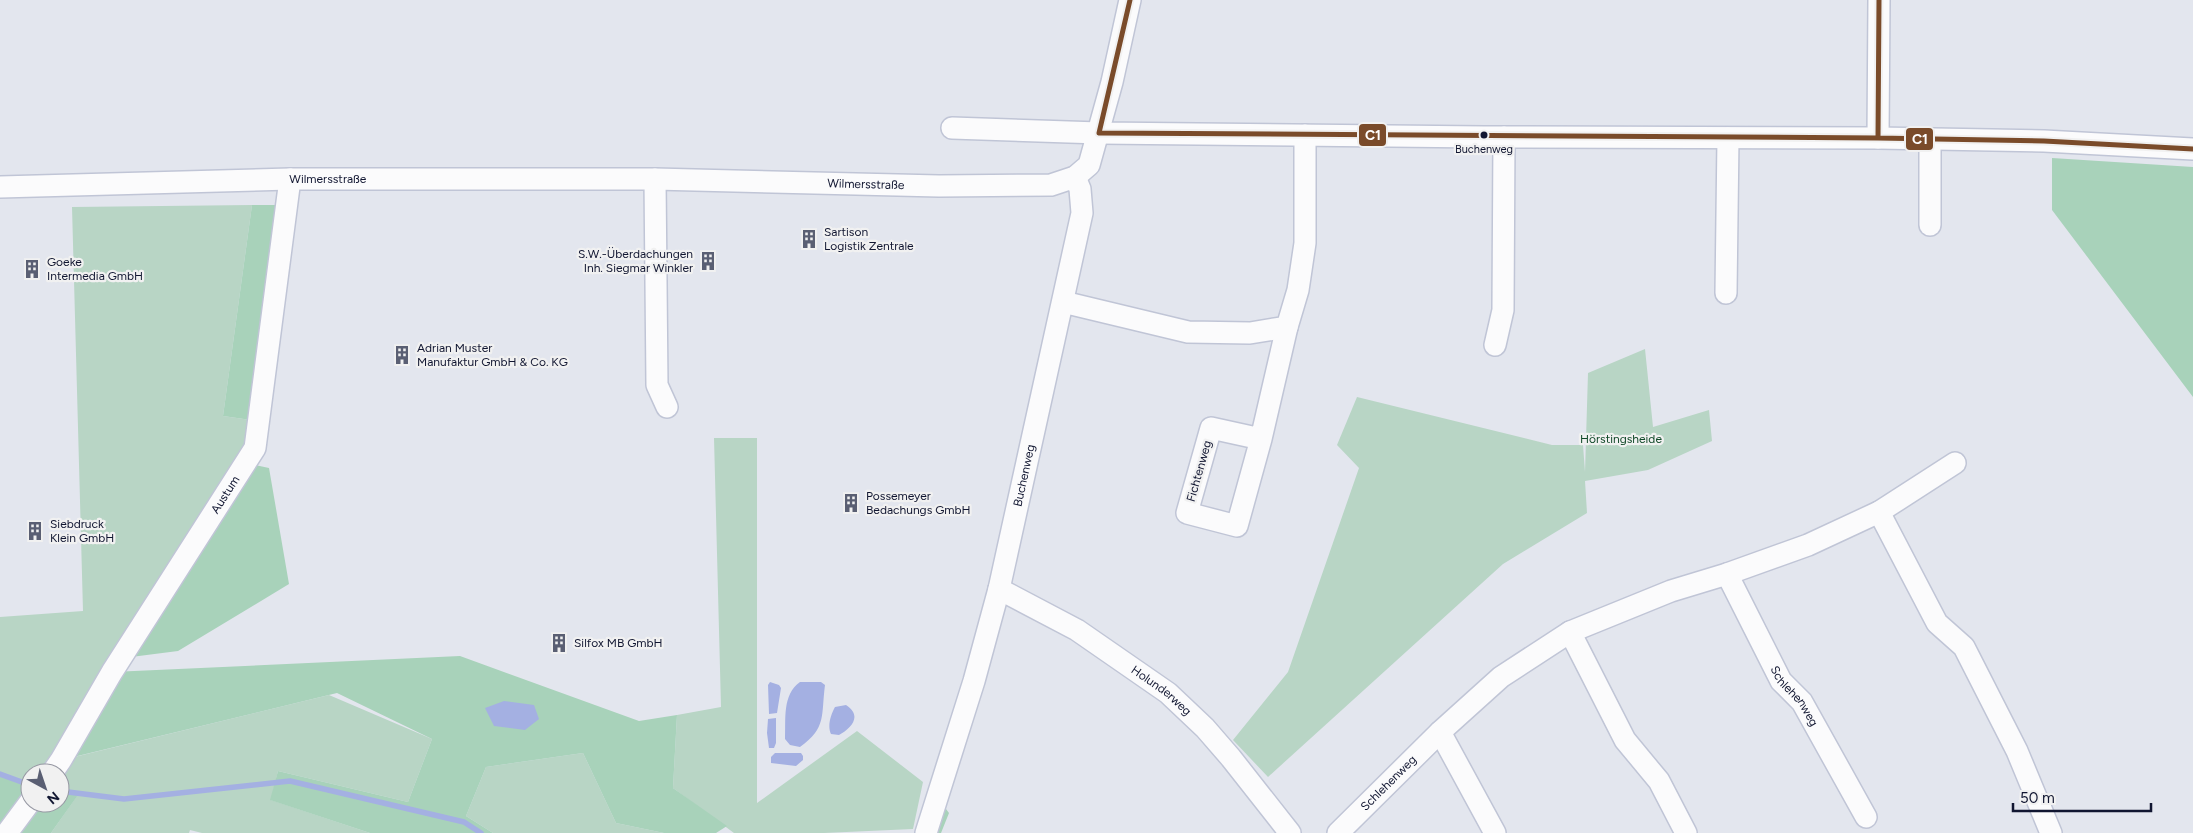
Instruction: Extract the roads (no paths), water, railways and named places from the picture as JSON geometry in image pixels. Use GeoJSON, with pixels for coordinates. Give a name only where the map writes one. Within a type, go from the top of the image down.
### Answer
{"type":"FeatureCollection","features":[{"type":"Feature","properties":{"kind":"street"},"geometry":{"type":"LineString","coordinates":[[1075,177],[1090,165],[1130,0]]}},
{"type":"Feature","properties":{"kind":"street"},"geometry":{"type":"LineString","coordinates":[[1878,138],[1879,0]]}},
{"type":"Feature","properties":{"kind":"street"},"geometry":{"type":"LineString","coordinates":[[952,128],[1099,133],[1878,138],[2044,141],[2193,149]]}},
{"type":"Feature","properties":{"kind":"street","name":"Fichtenweg"},"geometry":{"type":"LineString","coordinates":[[1261,439],[1212,428],[1186,512],[1237,526],[1261,439],[1287,327],[1298,290],[1304,243],[1305,135]]}},
{"type":"Feature","properties":{"kind":"street"},"geometry":{"type":"LineString","coordinates":[[1495,345],[1502,310],[1504,137]]}},
{"type":"Feature","properties":{"kind":"street"},"geometry":{"type":"LineString","coordinates":[[1726,293],[1728,138]]}},
{"type":"Feature","properties":{"kind":"street"},"geometry":{"type":"LineString","coordinates":[[1930,139],[1930,225]]}},
{"type":"Feature","properties":{"kind":"street","name":"Wilmersstraße"},"geometry":{"type":"LineString","coordinates":[[0,187],[290,180],[655,179],[1035,186],[1052,185],[1075,177]]}},
{"type":"Feature","properties":{"kind":"street","name":"Buchenweg"},"geometry":{"type":"LineString","coordinates":[[928,827],[974,681],[999,589],[1082,213],[1080,189],[1075,177]]}},
{"type":"Feature","properties":{"kind":"street"},"geometry":{"type":"LineString","coordinates":[[655,179],[657,385],[667,407]]}},
{"type":"Feature","properties":{"kind":"street","name":"Austum"},"geometry":{"type":"LineString","coordinates":[[59,763],[112,672],[255,448],[290,180]]}},
{"type":"Feature","properties":{"kind":"street"},"geometry":{"type":"LineString","coordinates":[[1062,302],[1188,332],[1250,333],[1287,327]]}},
{"type":"Feature","properties":{"kind":"street","name":"Schlehenweg"},"geometry":{"type":"LineString","coordinates":[[1338,833],[1440,732],[1501,677],[1570,632],[1671,591],[1727,574],[1808,545],[1879,512],[1955,463]]}},
{"type":"Feature","properties":{"kind":"street"},"geometry":{"type":"LineString","coordinates":[[1879,512],[1937,623],[1964,647],[2017,750],[2051,833]]}},
{"type":"Feature","properties":{"kind":"street","name":"Schlehenweg"},"geometry":{"type":"LineString","coordinates":[[1727,574],[1781,682],[1802,702],[1866,817]]}},
{"type":"Feature","properties":{"kind":"street","name":"Holunderweg"},"geometry":{"type":"LineString","coordinates":[[999,589],[1077,630],[1168,693],[1205,728],[1290,833]]}},
{"type":"Feature","properties":{"kind":"street"},"geometry":{"type":"LineString","coordinates":[[1570,632],[1625,740],[1659,782],[1686,833]]}},
{"type":"Feature","properties":{"kind":"street"},"geometry":{"type":"LineString","coordinates":[[1440,732],[1495,833]]}},
{"type":"Feature","properties":{"kind":"street"},"geometry":{"type":"LineString","coordinates":[[7,833],[22,813]]}},
{"type":"Feature","properties":{"kind":"water"},"geometry":{"type":"Polygon","coordinates":[[[770,682],[779,685],[781,688],[777,713],[769,714],[768,685],[770,682]]]}},
{"type":"Feature","properties":{"kind":"water"},"geometry":{"type":"Polygon","coordinates":[[[800,682],[821,682],[825,685],[819,727],[815,734],[800,747],[790,745],[785,739],[785,716],[790,694],[800,682]]]}},
{"type":"Feature","properties":{"kind":"water"},"geometry":{"type":"Polygon","coordinates":[[[504,701],[534,705],[539,719],[525,730],[494,726],[485,708],[504,701]]]}},
{"type":"Feature","properties":{"kind":"water"},"geometry":{"type":"Polygon","coordinates":[[[846,705],[854,713],[851,725],[839,735],[831,734],[829,724],[835,707],[846,705]]]}},
{"type":"Feature","properties":{"kind":"water"},"geometry":{"type":"Polygon","coordinates":[[[776,718],[776,743],[774,748],[769,748],[768,719],[776,718]]]}},
{"type":"Feature","properties":{"kind":"water"},"geometry":{"type":"Polygon","coordinates":[[[775,753],[801,753],[803,760],[796,766],[771,763],[771,757],[775,753]]]}},
{"type":"Feature","properties":{"kind":"waterway"},"geometry":{"type":"LineString","coordinates":[[0,774],[20,781]]}},
{"type":"Feature","properties":{"kind":"waterway"},"geometry":{"type":"LineString","coordinates":[[70,792],[124,799],[290,781],[464,822],[481,833]]}},
{"type":"Feature","properties":{"kind":"place","name":"Buchenweg"},"geometry":{"type":"Point","coordinates":[1484,135]}},
{"type":"Feature","properties":{"kind":"place","name":"Sartison Logistik Zentrale"},"geometry":{"type":"Point","coordinates":[809,239]}},
{"type":"Feature","properties":{"kind":"place","name":"S.W.-Überdachungen Inh. Siegmar Winkler"},"geometry":{"type":"Point","coordinates":[708,261]}},
{"type":"Feature","properties":{"kind":"place","name":"Goeke Intermedia GmbH"},"geometry":{"type":"Point","coordinates":[32,269]}},
{"type":"Feature","properties":{"kind":"place","name":"Adrian Muster Manufaktur GmbH & Co. KG"},"geometry":{"type":"Point","coordinates":[402,355]}},
{"type":"Feature","properties":{"kind":"place","name":"Possemeyer Bedachungs GmbH"},"geometry":{"type":"Point","coordinates":[851,503]}},
{"type":"Feature","properties":{"kind":"place","name":"Siebdruck Klein GmbH"},"geometry":{"type":"Point","coordinates":[35,531]}},
{"type":"Feature","properties":{"kind":"place","name":"Silfox MB GmbH"},"geometry":{"type":"Point","coordinates":[559,643]}},
{"type":"Feature","properties":{"kind":"park label","name":"Hörstingsheide"},"geometry":{"type":"Point","coordinates":[1621,439]}}]}
